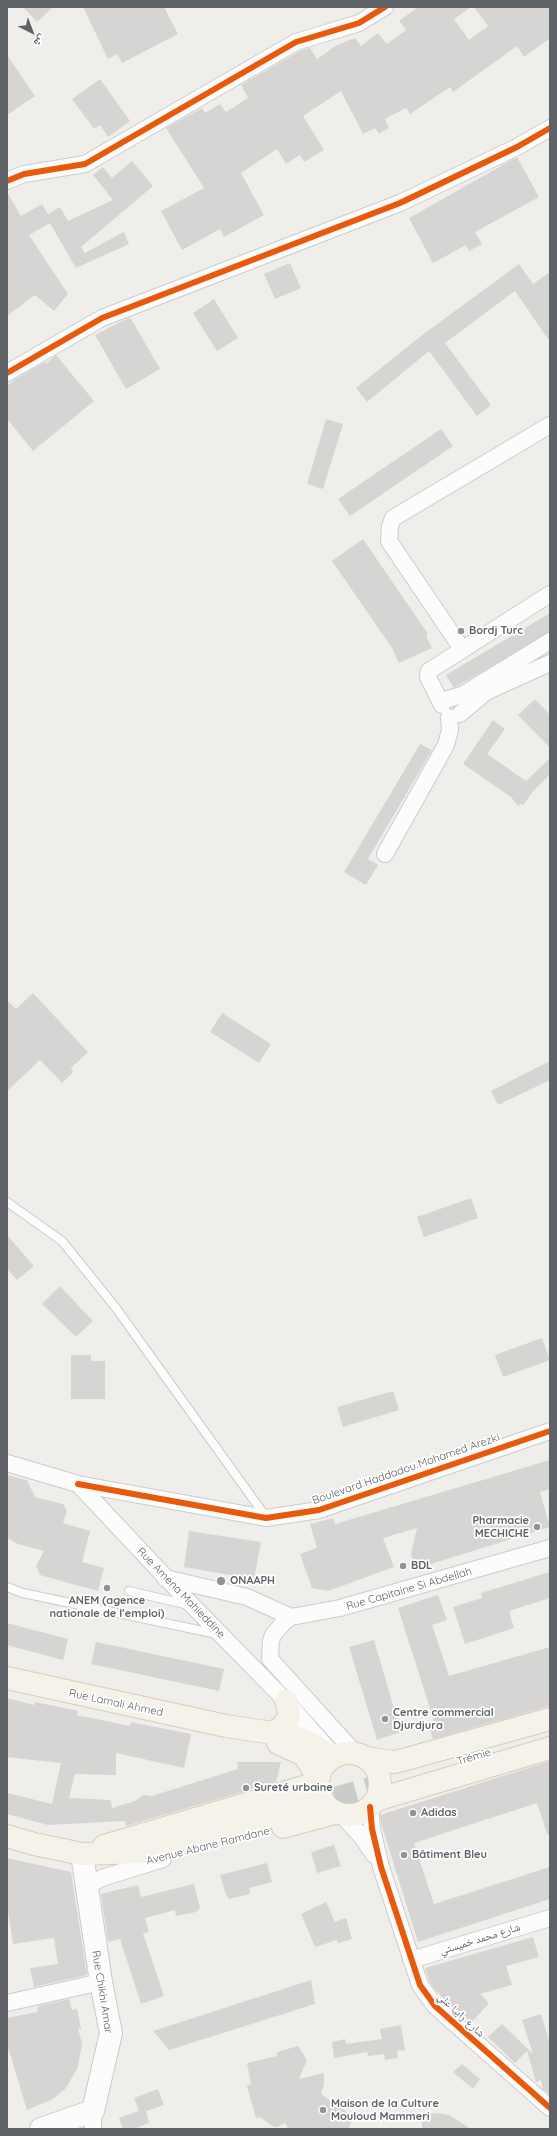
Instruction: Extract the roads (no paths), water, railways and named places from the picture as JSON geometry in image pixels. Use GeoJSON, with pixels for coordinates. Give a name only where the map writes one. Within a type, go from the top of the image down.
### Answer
{"type":"FeatureCollection","features":[{"type":"Feature","properties":{"kind":"main road","name":"Rue Lamali Ahmed"},"geometry":{"type":"LineString","coordinates":[[7,1678],[226,1726],[269,1732],[303,1740],[347,1756]]}},
{"type":"Feature","properties":{"kind":"main road"},"geometry":{"type":"LineString","coordinates":[[269,1732],[280,1729],[288,1719],[290,1713],[286,1701]]}},
{"type":"Feature","properties":{"kind":"main road"},"geometry":{"type":"LineString","coordinates":[[550,1719],[394,1762],[347,1756],[323,1766],[318,1780],[320,1797],[324,1804],[338,1814],[357,1814],[373,1803],[550,1748]]}},
{"type":"Feature","properties":{"kind":"main road","name":"Rue Lamali Ahmed"},"geometry":{"type":"LineString","coordinates":[[226,1726],[285,1745],[298,1752],[310,1762],[318,1780]]}},
{"type":"Feature","properties":{"kind":"main road","name":"Trémie"},"geometry":{"type":"LineString","coordinates":[[398,1780],[550,1734]]}},
{"type":"Feature","properties":{"kind":"main road"},"geometry":{"type":"LineString","coordinates":[[347,1756],[373,1763],[380,1777],[381,1785],[373,1803]]}},
{"type":"Feature","properties":{"kind":"main road"},"geometry":{"type":"LineString","coordinates":[[82,1854],[119,1840],[318,1780]]}},
{"type":"Feature","properties":{"kind":"main road","name":"Avenue Abane Ramdane"},"geometry":{"type":"LineString","coordinates":[[7,1836],[34,1844],[82,1854],[156,1850],[303,1807]]}},
{"type":"Feature","properties":{"kind":"main road","name":"Avenue Abane Ramdane"},"geometry":{"type":"LineString","coordinates":[[82,1854],[93,1862],[105,1865],[133,1865],[163,1859],[338,1814]]}},
{"type":"Feature","properties":{"kind":"street"},"geometry":{"type":"LineString","coordinates":[[7,181],[24,174],[85,164],[296,42],[359,23],[385,7]]}},
{"type":"Feature","properties":{"kind":"street"},"geometry":{"type":"LineString","coordinates":[[7,373],[102,318],[400,203],[517,147],[550,128]]}},
{"type":"Feature","properties":{"kind":"street"},"geometry":{"type":"LineString","coordinates":[[462,649],[389,541],[390,526],[394,518],[400,514],[550,425]]}},
{"type":"Feature","properties":{"kind":"street"},"geometry":{"type":"LineString","coordinates":[[385,854],[450,738],[450,709],[428,677],[429,671],[550,594]]}},
{"type":"Feature","properties":{"kind":"street"},"geometry":{"type":"LineString","coordinates":[[450,709],[462,695],[550,641]]}},
{"type":"Feature","properties":{"kind":"street"},"geometry":{"type":"LineString","coordinates":[[450,709],[550,662]]}},
{"type":"Feature","properties":{"kind":"street","name":"Boulevard Haddadou Mohamed Arezki"},"geometry":{"type":"LineString","coordinates":[[78,1484],[266,1518],[319,1510],[550,1431]]}},
{"type":"Feature","properties":{"kind":"street"},"geometry":{"type":"LineString","coordinates":[[7,1463],[78,1484]]}},
{"type":"Feature","properties":{"kind":"street","name":"Rue Amena Mahieddine"},"geometry":{"type":"LineString","coordinates":[[78,1484],[165,1578],[286,1701],[347,1756]]}},
{"type":"Feature","properties":{"kind":"street","name":"Rue Capitaine Si Abdellah"},"geometry":{"type":"LineString","coordinates":[[291,1617],[340,1608],[550,1548]]}},
{"type":"Feature","properties":{"kind":"street"},"geometry":{"type":"LineString","coordinates":[[165,1578],[247,1596],[291,1617],[284,1622],[273,1635]]}},
{"type":"Feature","properties":{"kind":"street"},"geometry":{"type":"LineString","coordinates":[[264,1604],[275,1617],[276,1628],[269,1647],[270,1659],[347,1756]]}},
{"type":"Feature","properties":{"kind":"street"},"geometry":{"type":"LineString","coordinates":[[373,1803],[371,1824],[381,1867]]}},
{"type":"Feature","properties":{"kind":"street"},"geometry":{"type":"LineString","coordinates":[[338,1814],[362,1836],[381,1867]]}},
{"type":"Feature","properties":{"kind":"street","name":"Rue Chikhi Amar"},"geometry":{"type":"LineString","coordinates":[[82,1854],[101,1982],[111,2033],[93,2120]]}},
{"type":"Feature","properties":{"kind":"street"},"geometry":{"type":"LineString","coordinates":[[87,1889],[94,1882],[102,1878],[163,1859]]}},
{"type":"Feature","properties":{"kind":"street","name":"شارع رابيا علي"},"geometry":{"type":"LineString","coordinates":[[381,1867],[410,1960],[420,1985],[435,2006],[547,2101]]}},
{"type":"Feature","properties":{"kind":"street","name":"شارع محمد خميستي"},"geometry":{"type":"LineString","coordinates":[[410,1960],[550,1918]]}},
{"type":"Feature","properties":{"kind":"street"},"geometry":{"type":"LineString","coordinates":[[7,2003],[101,1982]]}},
{"type":"Feature","properties":{"kind":"street"},"geometry":{"type":"LineString","coordinates":[[49,2128],[93,2120]]}},
{"type":"Feature","properties":{"kind":"lane"},"geometry":{"type":"LineString","coordinates":[[7,1202],[62,1241],[116,1308],[266,1518]]}},
{"type":"Feature","properties":{"kind":"lane"},"geometry":{"type":"LineString","coordinates":[[7,1587],[23,1593],[222,1635]]}},
{"type":"Feature","properties":{"kind":"lane"},"geometry":{"type":"LineString","coordinates":[[130,1591],[193,1606]]}},
{"type":"Feature","properties":{"kind":"tunnel"},"geometry":{"type":"LineString","coordinates":[[303,1807],[398,1780]]}},
{"type":"Feature","properties":{"kind":"place","name":"Bordj Turc"},"geometry":{"type":"Point","coordinates":[461,631]}},
{"type":"Feature","properties":{"kind":"place","name":"Pharmacie MECHICHE"},"geometry":{"type":"Point","coordinates":[537,1527]}},
{"type":"Feature","properties":{"kind":"place","name":"BDL"},"geometry":{"type":"Point","coordinates":[403,1566]}},
{"type":"Feature","properties":{"kind":"place","name":"ONAAPH"},"geometry":{"type":"Point","coordinates":[221,1581]}},
{"type":"Feature","properties":{"kind":"place","name":"ANEM (agence nationale de l'emploi)"},"geometry":{"type":"Point","coordinates":[107,1588]}},
{"type":"Feature","properties":{"kind":"place","name":"Centre commercial Djurdjura"},"geometry":{"type":"Point","coordinates":[385,1719]}},
{"type":"Feature","properties":{"kind":"place","name":"Sureté urbaine"},"geometry":{"type":"Point","coordinates":[246,1788]}},
{"type":"Feature","properties":{"kind":"place","name":"Adidas"},"geometry":{"type":"Point","coordinates":[413,1813]}},
{"type":"Feature","properties":{"kind":"place","name":"Bâtiment Bleu"},"geometry":{"type":"Point","coordinates":[404,1855]}},
{"type":"Feature","properties":{"kind":"place","name":"Maison de la Culture Mouloud Mammeri"},"geometry":{"type":"Point","coordinates":[323,2110]}}]}
